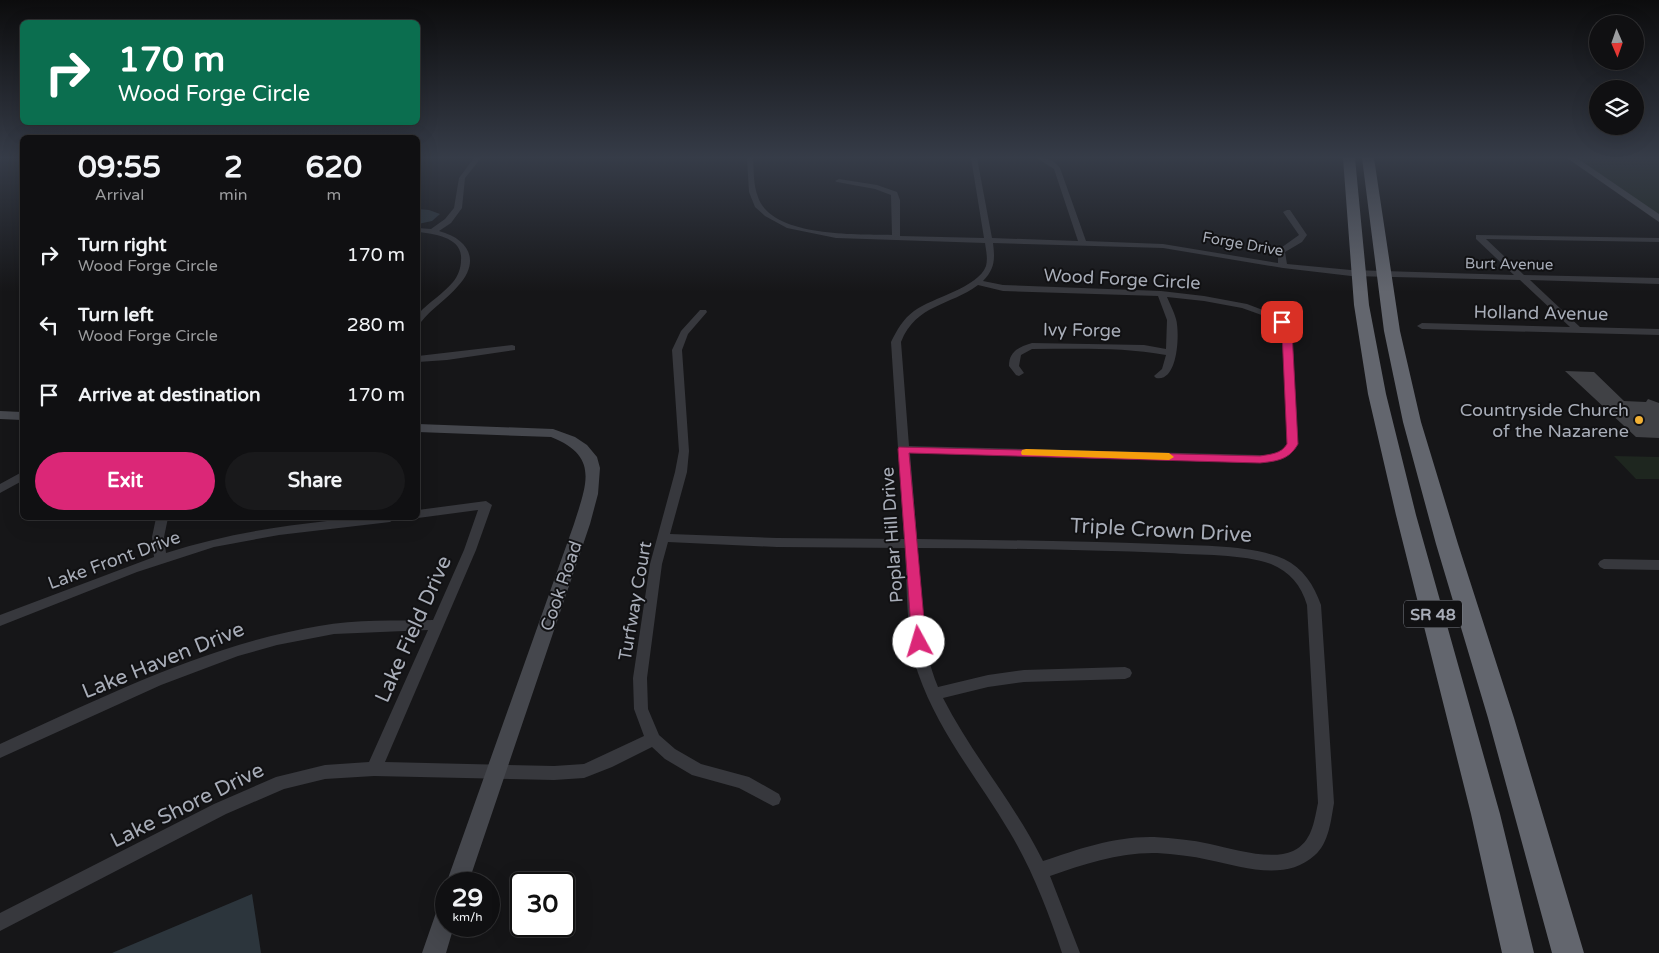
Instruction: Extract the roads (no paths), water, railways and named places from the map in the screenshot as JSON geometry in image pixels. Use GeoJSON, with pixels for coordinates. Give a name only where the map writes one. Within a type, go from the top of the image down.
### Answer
{"type":"FeatureCollection","features":[{"type":"Feature","properties":{"kind":"highway","name":"SR 48"},"geometry":{"type":"LineString","coordinates":[[1352,202],[1369,351],[1392,461],[1488,826],[1518,953]]}},
{"type":"Feature","properties":{"kind":"highway","name":"SR 48"},"geometry":{"type":"LineString","coordinates":[[1374,202],[1397,360],[1423,465],[1504,727],[1568,953]]}},
{"type":"Feature","properties":{"kind":"street"},"geometry":{"type":"LineString","coordinates":[[434,231],[448,221],[458,208],[459,202]]}},
{"type":"Feature","properties":{"kind":"street","name":"Forge Drive"},"geometry":{"type":"LineString","coordinates":[[758,202],[762,209],[780,222],[808,231],[836,236],[1174,247],[1284,266],[1359,274]]}},
{"type":"Feature","properties":{"kind":"street"},"geometry":{"type":"LineString","coordinates":[[896,202],[896,239]]}},
{"type":"Feature","properties":{"kind":"street","name":"Poplar Hill Drive"},"geometry":{"type":"LineString","coordinates":[[982,202],[991,257],[990,267],[977,282],[914,315],[896,338],[895,349],[910,544],[921,656],[934,694],[1016,828],[1039,871],[1062,924],[1072,953]]}},
{"type":"Feature","properties":{"kind":"street"},"geometry":{"type":"LineString","coordinates":[[1069,202],[1083,244]]}},
{"type":"Feature","properties":{"kind":"street"},"geometry":{"type":"LineString","coordinates":[[1635,202],[1659,219]]}},
{"type":"Feature","properties":{"kind":"street"},"geometry":{"type":"LineString","coordinates":[[1284,266],[1281,252],[1286,246],[1299,241],[1303,235],[1287,212]]}},
{"type":"Feature","properties":{"kind":"street"},"geometry":{"type":"LineString","coordinates":[[420,230],[434,231],[456,239],[463,246],[466,262],[463,274],[455,285],[427,308],[420,317]]}},
{"type":"Feature","properties":{"kind":"street"},"geometry":{"type":"LineString","coordinates":[[1578,330],[1521,278],[1479,236],[1659,240]]}},
{"type":"Feature","properties":{"kind":"street","name":"Burt Avenue"},"geometry":{"type":"LineString","coordinates":[[1359,274],[1659,281]]}},
{"type":"Feature","properties":{"kind":"street","name":"Wood Forge Circle"},"geometry":{"type":"LineString","coordinates":[[903,449],[1260,460],[1280,457],[1293,444],[1287,332],[1282,322],[1270,313],[1185,296],[1004,289],[977,282]]}},
{"type":"Feature","properties":{"kind":"street"},"geometry":{"type":"LineString","coordinates":[[1159,376],[1168,368],[1171,352],[1172,320],[1161,294]]}},
{"type":"Feature","properties":{"kind":"street","name":"Turfway Court"},"geometry":{"type":"LineString","coordinates":[[703,312],[684,333],[677,350],[684,451],[664,538],[656,564],[640,678],[641,709],[653,739],[683,763],[697,770],[744,782],[773,799]]}},
{"type":"Feature","properties":{"kind":"street","name":"Holland Avenue"},"geometry":{"type":"LineString","coordinates":[[1422,326],[1659,332]]}},
{"type":"Feature","properties":{"kind":"street","name":"Ivy Forge"},"geometry":{"type":"LineString","coordinates":[[1019,373],[1014,366],[1014,356],[1018,351],[1032,346],[1127,347],[1171,352]]}},
{"type":"Feature","properties":{"kind":"street"},"geometry":{"type":"LineString","coordinates":[[420,359],[512,348]]}},
{"type":"Feature","properties":{"kind":"street"},"geometry":{"type":"LineString","coordinates":[[0,415],[20,416]]}},
{"type":"Feature","properties":{"kind":"street","name":"Cook Road"},"geometry":{"type":"LineString","coordinates":[[420,428],[553,434],[568,438],[579,444],[587,452],[593,467],[592,492],[582,524],[461,872]]}},
{"type":"Feature","properties":{"kind":"street"},"geometry":{"type":"LineString","coordinates":[[0,489],[20,477]]}},
{"type":"Feature","properties":{"kind":"street","name":"Lake Field Drive"},"geometry":{"type":"LineString","coordinates":[[374,769],[470,550],[486,505],[420,514]]}},
{"type":"Feature","properties":{"kind":"street"},"geometry":{"type":"LineString","coordinates":[[160,559],[158,537],[162,520]]}},
{"type":"Feature","properties":{"kind":"street","name":"Lake Front Drive"},"geometry":{"type":"LineString","coordinates":[[0,621],[160,559],[246,536],[328,522],[359,520]]}},
{"type":"Feature","properties":{"kind":"street","name":"Triple Crown Drive"},"geometry":{"type":"LineString","coordinates":[[664,538],[746,542],[1089,545],[1238,553],[1264,557],[1282,564],[1297,573],[1310,592],[1314,605],[1326,803],[1323,830],[1314,845],[1308,851],[1291,860],[1270,862],[1247,860],[1189,848],[1144,845],[1112,848],[1039,871]]}},
{"type":"Feature","properties":{"kind":"street"},"geometry":{"type":"LineString","coordinates":[[1604,564],[1659,565]]}},
{"type":"Feature","properties":{"kind":"street","name":"Lake Haven Drive"},"geometry":{"type":"LineString","coordinates":[[0,750],[217,657],[270,641],[320,630],[437,625]]}},
{"type":"Feature","properties":{"kind":"street"},"geometry":{"type":"LineString","coordinates":[[934,694],[988,681],[1024,676],[1125,673]]}},
{"type":"Feature","properties":{"kind":"street","name":"Lake Shore Drive"},"geometry":{"type":"LineString","coordinates":[[0,922],[254,793],[282,782],[325,772],[374,769],[554,773],[584,771],[607,762],[653,739]]}},
{"type":"Feature","properties":{"kind":"street"},"geometry":{"type":"LineString","coordinates":[[434,953],[439,937]]}},
{"type":"Feature","properties":{"kind":"place","name":"Countryside Church of the Nazarene"},"geometry":{"type":"Point","coordinates":[1639,420]}}]}
